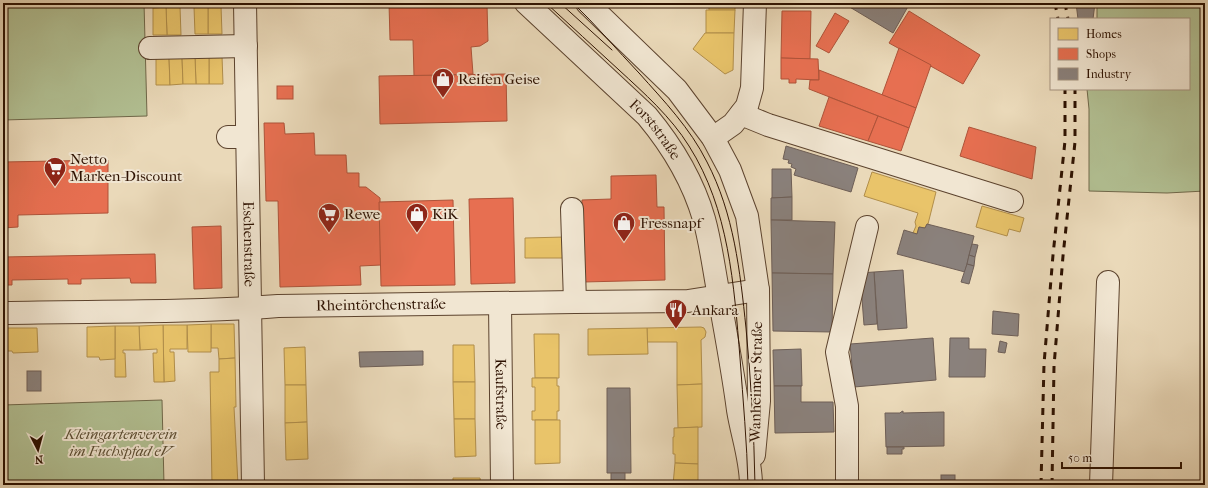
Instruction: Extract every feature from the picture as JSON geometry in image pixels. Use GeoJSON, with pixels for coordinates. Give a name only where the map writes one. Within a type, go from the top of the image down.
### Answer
{"type":"FeatureCollection","features":[{"type":"Feature","properties":{"kind":"street","name":"Eschenstraße"},"geometry":{"type":"LineString","coordinates":[[245,3],[246,46],[238,137],[251,308],[253,485]]}},
{"type":"Feature","properties":{"kind":"street","name":"Forststraße"},"geometry":{"type":"LineString","coordinates":[[526,3],[647,116],[660,131],[686,173],[704,219],[719,296]]}},
{"type":"Feature","properties":{"kind":"street"},"geometry":{"type":"LineString","coordinates":[[587,3],[677,90],[713,138],[730,170],[747,216],[758,290]]}},
{"type":"Feature","properties":{"kind":"street"},"geometry":{"type":"LineString","coordinates":[[713,138],[733,124],[747,106],[752,88],[755,3]]}},
{"type":"Feature","properties":{"kind":"street"},"geometry":{"type":"LineString","coordinates":[[150,48],[246,46]]}},
{"type":"Feature","properties":{"kind":"street"},"geometry":{"type":"LineString","coordinates":[[741,114],[768,125],[1012,201]]}},
{"type":"Feature","properties":{"kind":"street"},"geometry":{"type":"LineString","coordinates":[[572,208],[575,302]]}},
{"type":"Feature","properties":{"kind":"street"},"geometry":{"type":"LineString","coordinates":[[847,485],[847,406],[837,352],[867,227]]}},
{"type":"Feature","properties":{"kind":"street"},"geometry":{"type":"LineString","coordinates":[[1101,485],[1108,282]]}},
{"type":"Feature","properties":{"kind":"street","name":"Rheintörchenstraße"},"geometry":{"type":"LineString","coordinates":[[3,313],[251,308],[278,306],[688,301],[758,290]]}},
{"type":"Feature","properties":{"kind":"street","name":"Wanheimer Straße"},"geometry":{"type":"LineString","coordinates":[[751,479],[759,402],[758,290]]}},
{"type":"Feature","properties":{"kind":"street","name":"Wanheimer Straße"},"geometry":{"type":"LineString","coordinates":[[719,296],[751,479]]}},
{"type":"Feature","properties":{"kind":"street","name":"Kaufstraße"},"geometry":{"type":"LineString","coordinates":[[500,303],[502,485]]}},
{"type":"Feature","properties":{"kind":"green space"},"geometry":{"type":"Polygon","coordinates":[[[3,3],[144,3],[147,116],[3,120],[3,3]]]}},
{"type":"Feature","properties":{"kind":"green space"},"geometry":{"type":"Polygon","coordinates":[[[1097,3],[1205,3],[1205,191],[1167,193],[1089,191],[1089,109],[1087,90],[1190,90],[1190,18],[1097,18],[1097,3]]]}},
{"type":"Feature","properties":{"kind":"green space","name":"Kleingartenverein im Fuchspfad eV"},"geometry":{"type":"Polygon","coordinates":[[[162,400],[164,485],[3,485],[3,405],[162,400]]]}},
{"type":"Feature","properties":{"kind":"building: Homes"},"geometry":{"type":"Polygon","coordinates":[[[709,3],[735,3],[735,10],[709,10],[709,3]]]}},
{"type":"Feature","properties":{"kind":"building: Homes"},"geometry":{"type":"Polygon","coordinates":[[[208,6],[221,6],[222,34],[208,34],[208,6]]]}},
{"type":"Feature","properties":{"kind":"building: Homes"},"geometry":{"type":"Polygon","coordinates":[[[208,6],[208,34],[195,34],[194,7],[208,6]]]}},
{"type":"Feature","properties":{"kind":"building: Homes"},"geometry":{"type":"Polygon","coordinates":[[[166,7],[180,7],[181,35],[167,35],[166,7]]]}},
{"type":"Feature","properties":{"kind":"building: Homes"},"geometry":{"type":"Polygon","coordinates":[[[166,7],[167,35],[153,35],[153,8],[166,7]]]}},
{"type":"Feature","properties":{"kind":"building: Homes"},"geometry":{"type":"Polygon","coordinates":[[[706,10],[735,10],[734,33],[706,33],[706,10]]]}},
{"type":"Feature","properties":{"kind":"building: Homes"},"geometry":{"type":"Polygon","coordinates":[[[705,33],[734,33],[733,70],[725,74],[693,49],[705,33]]]}},
{"type":"Feature","properties":{"kind":"building: Homes"},"geometry":{"type":"Polygon","coordinates":[[[209,56],[222,56],[223,84],[209,84],[209,56]]]}},
{"type":"Feature","properties":{"kind":"building: Homes"},"geometry":{"type":"Polygon","coordinates":[[[209,56],[209,84],[196,84],[195,57],[209,56]]]}},
{"type":"Feature","properties":{"kind":"building: Homes"},"geometry":{"type":"Polygon","coordinates":[[[156,57],[169,57],[170,85],[156,85],[156,57]]]}},
{"type":"Feature","properties":{"kind":"building: Homes"},"geometry":{"type":"Polygon","coordinates":[[[169,57],[182,57],[183,84],[170,85],[169,57]]]}},
{"type":"Feature","properties":{"kind":"building: Homes"},"geometry":{"type":"Polygon","coordinates":[[[182,57],[195,57],[196,84],[183,84],[182,57]]]}},
{"type":"Feature","properties":{"kind":"building: Homes"},"geometry":{"type":"Polygon","coordinates":[[[872,172],[936,192],[928,224],[925,228],[919,227],[917,234],[913,233],[916,226],[915,222],[918,213],[864,196],[872,172]]]}},
{"type":"Feature","properties":{"kind":"building: Homes"},"geometry":{"type":"Polygon","coordinates":[[[982,206],[1024,218],[1020,232],[1009,229],[1007,236],[976,227],[982,206]]]}},
{"type":"Feature","properties":{"kind":"building: Homes"},"geometry":{"type":"Polygon","coordinates":[[[565,237],[565,258],[525,258],[525,238],[565,237]]]}},
{"type":"Feature","properties":{"kind":"building: Homes"},"geometry":{"type":"Polygon","coordinates":[[[211,324],[234,324],[235,358],[219,359],[218,348],[211,348],[211,324]]]}},
{"type":"Feature","properties":{"kind":"building: Homes"},"geometry":{"type":"Polygon","coordinates":[[[211,324],[211,352],[188,352],[187,325],[211,324]]]}},
{"type":"Feature","properties":{"kind":"building: Homes"},"geometry":{"type":"Polygon","coordinates":[[[163,325],[187,325],[187,349],[170,349],[170,352],[174,352],[175,381],[164,382],[163,325]]]}},
{"type":"Feature","properties":{"kind":"building: Homes"},"geometry":{"type":"Polygon","coordinates":[[[163,325],[164,382],[154,382],[153,353],[157,353],[157,349],[140,350],[139,326],[163,325]]]}},
{"type":"Feature","properties":{"kind":"building: Homes"},"geometry":{"type":"Polygon","coordinates":[[[115,326],[139,326],[140,350],[123,350],[123,353],[125,353],[126,377],[115,377],[115,326]]]}},
{"type":"Feature","properties":{"kind":"building: Homes"},"geometry":{"type":"Polygon","coordinates":[[[115,326],[115,359],[100,360],[99,357],[87,357],[87,327],[115,326]]]}},
{"type":"Feature","properties":{"kind":"building: Homes"},"geometry":{"type":"Polygon","coordinates":[[[3,328],[37,328],[38,352],[13,353],[12,351],[3,351],[3,328]]]}},
{"type":"Feature","properties":{"kind":"building: Homes"},"geometry":{"type":"Polygon","coordinates":[[[647,328],[704,328],[706,332],[705,337],[701,340],[702,384],[677,385],[677,342],[647,342],[647,328]]]}},
{"type":"Feature","properties":{"kind":"building: Homes"},"geometry":{"type":"Polygon","coordinates":[[[647,328],[648,354],[588,355],[588,329],[647,328]]]}},
{"type":"Feature","properties":{"kind":"building: Homes"},"geometry":{"type":"Polygon","coordinates":[[[534,334],[559,334],[559,378],[535,378],[534,334]]]}},
{"type":"Feature","properties":{"kind":"building: Homes"},"geometry":{"type":"Polygon","coordinates":[[[453,345],[474,345],[475,382],[453,382],[453,345]]]}},
{"type":"Feature","properties":{"kind":"building: Homes"},"geometry":{"type":"Polygon","coordinates":[[[305,347],[306,385],[285,385],[284,348],[305,347]]]}},
{"type":"Feature","properties":{"kind":"building: Homes"},"geometry":{"type":"Polygon","coordinates":[[[235,358],[236,407],[234,407],[238,485],[212,485],[210,372],[219,372],[219,359],[235,358]]]}},
{"type":"Feature","properties":{"kind":"building: Homes"},"geometry":{"type":"Polygon","coordinates":[[[532,378],[557,378],[557,386],[559,386],[559,411],[557,411],[557,420],[532,420],[532,411],[535,411],[535,387],[532,387],[532,378]]]}},
{"type":"Feature","properties":{"kind":"building: Homes"},"geometry":{"type":"Polygon","coordinates":[[[453,382],[475,382],[475,419],[454,419],[453,382]]]}},
{"type":"Feature","properties":{"kind":"building: Homes"},"geometry":{"type":"Polygon","coordinates":[[[702,384],[702,427],[678,428],[677,385],[702,384]]]}},
{"type":"Feature","properties":{"kind":"building: Homes"},"geometry":{"type":"Polygon","coordinates":[[[285,385],[306,385],[307,422],[285,423],[285,385]]]}},
{"type":"Feature","properties":{"kind":"building: Homes"},"geometry":{"type":"Polygon","coordinates":[[[454,419],[475,419],[476,456],[455,457],[454,419]]]}},
{"type":"Feature","properties":{"kind":"building: Homes"},"geometry":{"type":"Polygon","coordinates":[[[535,420],[560,420],[560,463],[535,464],[535,420]]]}},
{"type":"Feature","properties":{"kind":"building: Homes"},"geometry":{"type":"Polygon","coordinates":[[[307,422],[308,459],[286,460],[285,423],[307,422]]]}},
{"type":"Feature","properties":{"kind":"building: Homes"},"geometry":{"type":"Polygon","coordinates":[[[698,427],[698,464],[675,463],[675,454],[673,454],[674,428],[698,427]]]}},
{"type":"Feature","properties":{"kind":"building: Homes"},"geometry":{"type":"Polygon","coordinates":[[[675,463],[698,464],[698,485],[673,485],[675,463]]]}},
{"type":"Feature","properties":{"kind":"building: Homes"},"geometry":{"type":"Polygon","coordinates":[[[453,478],[480,478],[481,485],[453,485],[453,478]]]}},
{"type":"Feature","properties":{"kind":"building: Shops","name":"Reifen Geise"},"geometry":{"type":"Polygon","coordinates":[[[389,3],[484,3],[487,5],[488,41],[480,46],[471,47],[473,74],[414,76],[413,40],[390,40],[389,3]]]}},
{"type":"Feature","properties":{"kind":"building: Shops"},"geometry":{"type":"Polygon","coordinates":[[[782,11],[811,11],[810,59],[781,58],[782,11]]]}},
{"type":"Feature","properties":{"kind":"building: Shops"},"geometry":{"type":"Polygon","coordinates":[[[909,11],[980,55],[963,84],[889,43],[909,11]]]}},
{"type":"Feature","properties":{"kind":"building: Shops"},"geometry":{"type":"Polygon","coordinates":[[[835,13],[849,21],[829,53],[816,46],[835,13]]]}},
{"type":"Feature","properties":{"kind":"building: Shops"},"geometry":{"type":"Polygon","coordinates":[[[899,48],[931,65],[916,108],[882,95],[899,48]]]}},
{"type":"Feature","properties":{"kind":"building: Shops"},"geometry":{"type":"Polygon","coordinates":[[[781,58],[818,59],[819,80],[796,79],[796,83],[789,83],[789,79],[781,79],[781,58]]]}},
{"type":"Feature","properties":{"kind":"building: Shops"},"geometry":{"type":"Polygon","coordinates":[[[819,70],[916,108],[909,128],[809,89],[810,80],[819,80],[819,70]]]}},
{"type":"Feature","properties":{"kind":"building: Shops","name":"Reifen Geise"},"geometry":{"type":"Polygon","coordinates":[[[506,74],[507,121],[380,124],[379,76],[506,74]]]}},
{"type":"Feature","properties":{"kind":"building: Shops"},"geometry":{"type":"Polygon","coordinates":[[[277,86],[293,86],[293,99],[277,99],[277,86]]]}},
{"type":"Feature","properties":{"kind":"building: Shops"},"geometry":{"type":"Polygon","coordinates":[[[829,97],[878,116],[868,141],[819,126],[829,97]]]}},
{"type":"Feature","properties":{"kind":"building: Shops"},"geometry":{"type":"Polygon","coordinates":[[[878,116],[909,128],[901,151],[868,141],[878,116]]]}},
{"type":"Feature","properties":{"kind":"building: Shops","name":"Rewe"},"geometry":{"type":"Polygon","coordinates":[[[264,123],[284,123],[285,134],[314,133],[315,155],[346,155],[347,173],[359,173],[359,187],[366,187],[380,198],[381,265],[360,266],[361,285],[280,287],[278,201],[266,201],[264,123]]]}},
{"type":"Feature","properties":{"kind":"building: Shops"},"geometry":{"type":"Polygon","coordinates":[[[969,127],[1036,147],[1032,179],[960,156],[969,127]]]}},
{"type":"Feature","properties":{"kind":"building: Shops","name":"Netto Marken-Discount"},"geometry":{"type":"Polygon","coordinates":[[[108,160],[108,213],[18,215],[18,227],[3,228],[3,162],[108,160]]]}},
{"type":"Feature","properties":{"kind":"building: Shops","name":"Fressnapf"},"geometry":{"type":"Polygon","coordinates":[[[656,175],[657,207],[664,207],[665,280],[583,282],[582,200],[611,199],[611,176],[656,175]]]}},
{"type":"Feature","properties":{"kind":"building: Shops"},"geometry":{"type":"Polygon","coordinates":[[[513,198],[515,283],[471,284],[469,199],[513,198]]]}},
{"type":"Feature","properties":{"kind":"building: Shops","name":"KiK"},"geometry":{"type":"Polygon","coordinates":[[[453,200],[455,285],[381,286],[379,202],[453,200]]]}},
{"type":"Feature","properties":{"kind":"building: Shops"},"geometry":{"type":"Polygon","coordinates":[[[221,226],[222,288],[194,289],[192,227],[221,226]]]}},
{"type":"Feature","properties":{"kind":"building: Shops"},"geometry":{"type":"Polygon","coordinates":[[[155,254],[156,283],[131,283],[130,278],[81,279],[81,284],[68,284],[68,279],[12,280],[12,285],[3,285],[3,257],[155,254]]]}},
{"type":"Feature","properties":{"kind":"building: Industry"},"geometry":{"type":"Polygon","coordinates":[[[843,3],[910,3],[893,33],[843,3]]]}},
{"type":"Feature","properties":{"kind":"building: Industry"},"geometry":{"type":"Polygon","coordinates":[[[1076,3],[1095,3],[1093,18],[1078,18],[1076,3]]]}},
{"type":"Feature","properties":{"kind":"building: Industry"},"geometry":{"type":"Polygon","coordinates":[[[786,146],[858,168],[851,192],[794,175],[796,169],[791,167],[792,164],[788,163],[789,160],[783,159],[786,146]]]}},
{"type":"Feature","properties":{"kind":"building: Industry"},"geometry":{"type":"Polygon","coordinates":[[[772,169],[791,169],[792,197],[772,198],[772,169]]]}},
{"type":"Feature","properties":{"kind":"building: Industry"},"geometry":{"type":"Polygon","coordinates":[[[792,197],[792,220],[771,220],[771,198],[792,197]]]}},
{"type":"Feature","properties":{"kind":"building: Industry"},"geometry":{"type":"Polygon","coordinates":[[[771,220],[835,222],[833,274],[772,273],[771,220]]]}},
{"type":"Feature","properties":{"kind":"building: Industry"},"geometry":{"type":"Polygon","coordinates":[[[927,224],[974,236],[965,272],[897,254],[904,230],[917,234],[919,227],[925,228],[927,224]]]}},
{"type":"Feature","properties":{"kind":"building: Industry"},"geometry":{"type":"Polygon","coordinates":[[[972,244],[978,245],[975,257],[969,255],[972,244]]]}},
{"type":"Feature","properties":{"kind":"building: Industry"},"geometry":{"type":"Polygon","coordinates":[[[969,255],[975,257],[974,266],[967,264],[969,255]]]}},
{"type":"Feature","properties":{"kind":"building: Industry"},"geometry":{"type":"Polygon","coordinates":[[[967,264],[974,266],[969,284],[961,282],[967,264]]]}},
{"type":"Feature","properties":{"kind":"building: Industry"},"geometry":{"type":"Polygon","coordinates":[[[903,270],[907,328],[878,330],[874,272],[903,270]]]}},
{"type":"Feature","properties":{"kind":"building: Industry"},"geometry":{"type":"Polygon","coordinates":[[[874,272],[877,324],[864,325],[860,273],[874,272]]]}},
{"type":"Feature","properties":{"kind":"building: Industry"},"geometry":{"type":"Polygon","coordinates":[[[772,273],[833,274],[832,332],[773,331],[772,273]]]}},
{"type":"Feature","properties":{"kind":"building: Industry"},"geometry":{"type":"Polygon","coordinates":[[[993,311],[1019,314],[1018,336],[992,334],[993,311]]]}},
{"type":"Feature","properties":{"kind":"building: Industry"},"geometry":{"type":"Polygon","coordinates":[[[933,338],[936,380],[854,387],[850,344],[933,338]]]}},
{"type":"Feature","properties":{"kind":"building: Industry"},"geometry":{"type":"Polygon","coordinates":[[[950,338],[969,338],[969,349],[986,349],[985,377],[949,377],[950,338]]]}},
{"type":"Feature","properties":{"kind":"building: Industry"},"geometry":{"type":"Polygon","coordinates":[[[1000,341],[1007,343],[1005,353],[998,352],[1000,341]]]}},
{"type":"Feature","properties":{"kind":"building: Industry"},"geometry":{"type":"Polygon","coordinates":[[[801,349],[802,386],[774,386],[773,350],[801,349]]]}},
{"type":"Feature","properties":{"kind":"building: Industry"},"geometry":{"type":"Polygon","coordinates":[[[423,351],[423,365],[360,367],[359,352],[423,351]]]}},
{"type":"Feature","properties":{"kind":"building: Industry"},"geometry":{"type":"Polygon","coordinates":[[[27,371],[41,371],[41,391],[27,391],[27,371]]]}},
{"type":"Feature","properties":{"kind":"building: Industry"},"geometry":{"type":"Polygon","coordinates":[[[774,386],[801,386],[801,402],[833,402],[834,432],[775,433],[774,386]]]}},
{"type":"Feature","properties":{"kind":"building: Industry"},"geometry":{"type":"Polygon","coordinates":[[[607,388],[630,388],[631,473],[607,473],[607,388]]]}},
{"type":"Feature","properties":{"kind":"building: Industry"},"geometry":{"type":"Polygon","coordinates":[[[903,411],[903,413],[944,412],[944,446],[886,447],[885,413],[900,413],[903,411]]]}},
{"type":"Feature","properties":{"kind":"building: Industry"},"geometry":{"type":"Polygon","coordinates":[[[887,447],[904,447],[904,449],[902,449],[902,454],[887,454],[887,447]]]}},
{"type":"Feature","properties":{"kind":"building: Industry"},"geometry":{"type":"Polygon","coordinates":[[[611,473],[625,473],[625,485],[611,485],[611,473]]]}},
{"type":"Feature","properties":{"kind":"building: Industry"},"geometry":{"type":"Polygon","coordinates":[[[941,475],[955,475],[955,485],[941,485],[941,475]]]}},
{"type":"Feature","properties":{"kind":"tram line"},"geometry":{"type":"LineString","coordinates":[[546,3],[657,106],[674,125],[689,146],[713,195],[721,222],[732,275],[740,358],[748,485]]}},
{"type":"Feature","properties":{"kind":"tram line"},"geometry":{"type":"LineString","coordinates":[[560,3],[612,50]]}},
{"type":"Feature","properties":{"kind":"tram line"},"geometry":{"type":"LineString","coordinates":[[573,3],[639,73],[685,126],[707,162],[724,202],[730,222],[738,264],[746,328],[751,387],[755,485]]}},
{"type":"Feature","properties":{"kind":"railway"},"geometry":{"type":"LineString","coordinates":[[1055,3],[1058,18]]}},
{"type":"Feature","properties":{"kind":"railway"},"geometry":{"type":"LineString","coordinates":[[1065,3],[1068,18]]}},
{"type":"Feature","properties":{"kind":"railway"},"geometry":{"type":"LineString","coordinates":[[1041,485],[1044,364],[1053,255],[1065,141],[1065,90]]}},
{"type":"Feature","properties":{"kind":"railway"},"geometry":{"type":"LineString","coordinates":[[1052,485],[1054,366],[1063,256],[1075,142],[1075,90]]}},
{"type":"Feature","properties":{"kind":"place","name":"Reifen Geise"},"geometry":{"type":"Point","coordinates":[443,98]}},
{"type":"Feature","properties":{"kind":"place","name":"Netto Marken-Discount"},"geometry":{"type":"Point","coordinates":[55,188]}},
{"type":"Feature","properties":{"kind":"place","name":"Rewe"},"geometry":{"type":"Point","coordinates":[329,234]}},
{"type":"Feature","properties":{"kind":"place","name":"KiK"},"geometry":{"type":"Point","coordinates":[417,234]}},
{"type":"Feature","properties":{"kind":"place","name":"Fressnapf"},"geometry":{"type":"Point","coordinates":[624,242]}},
{"type":"Feature","properties":{"kind":"place","name":"Ankara"},"geometry":{"type":"Point","coordinates":[676,330]}}]}
